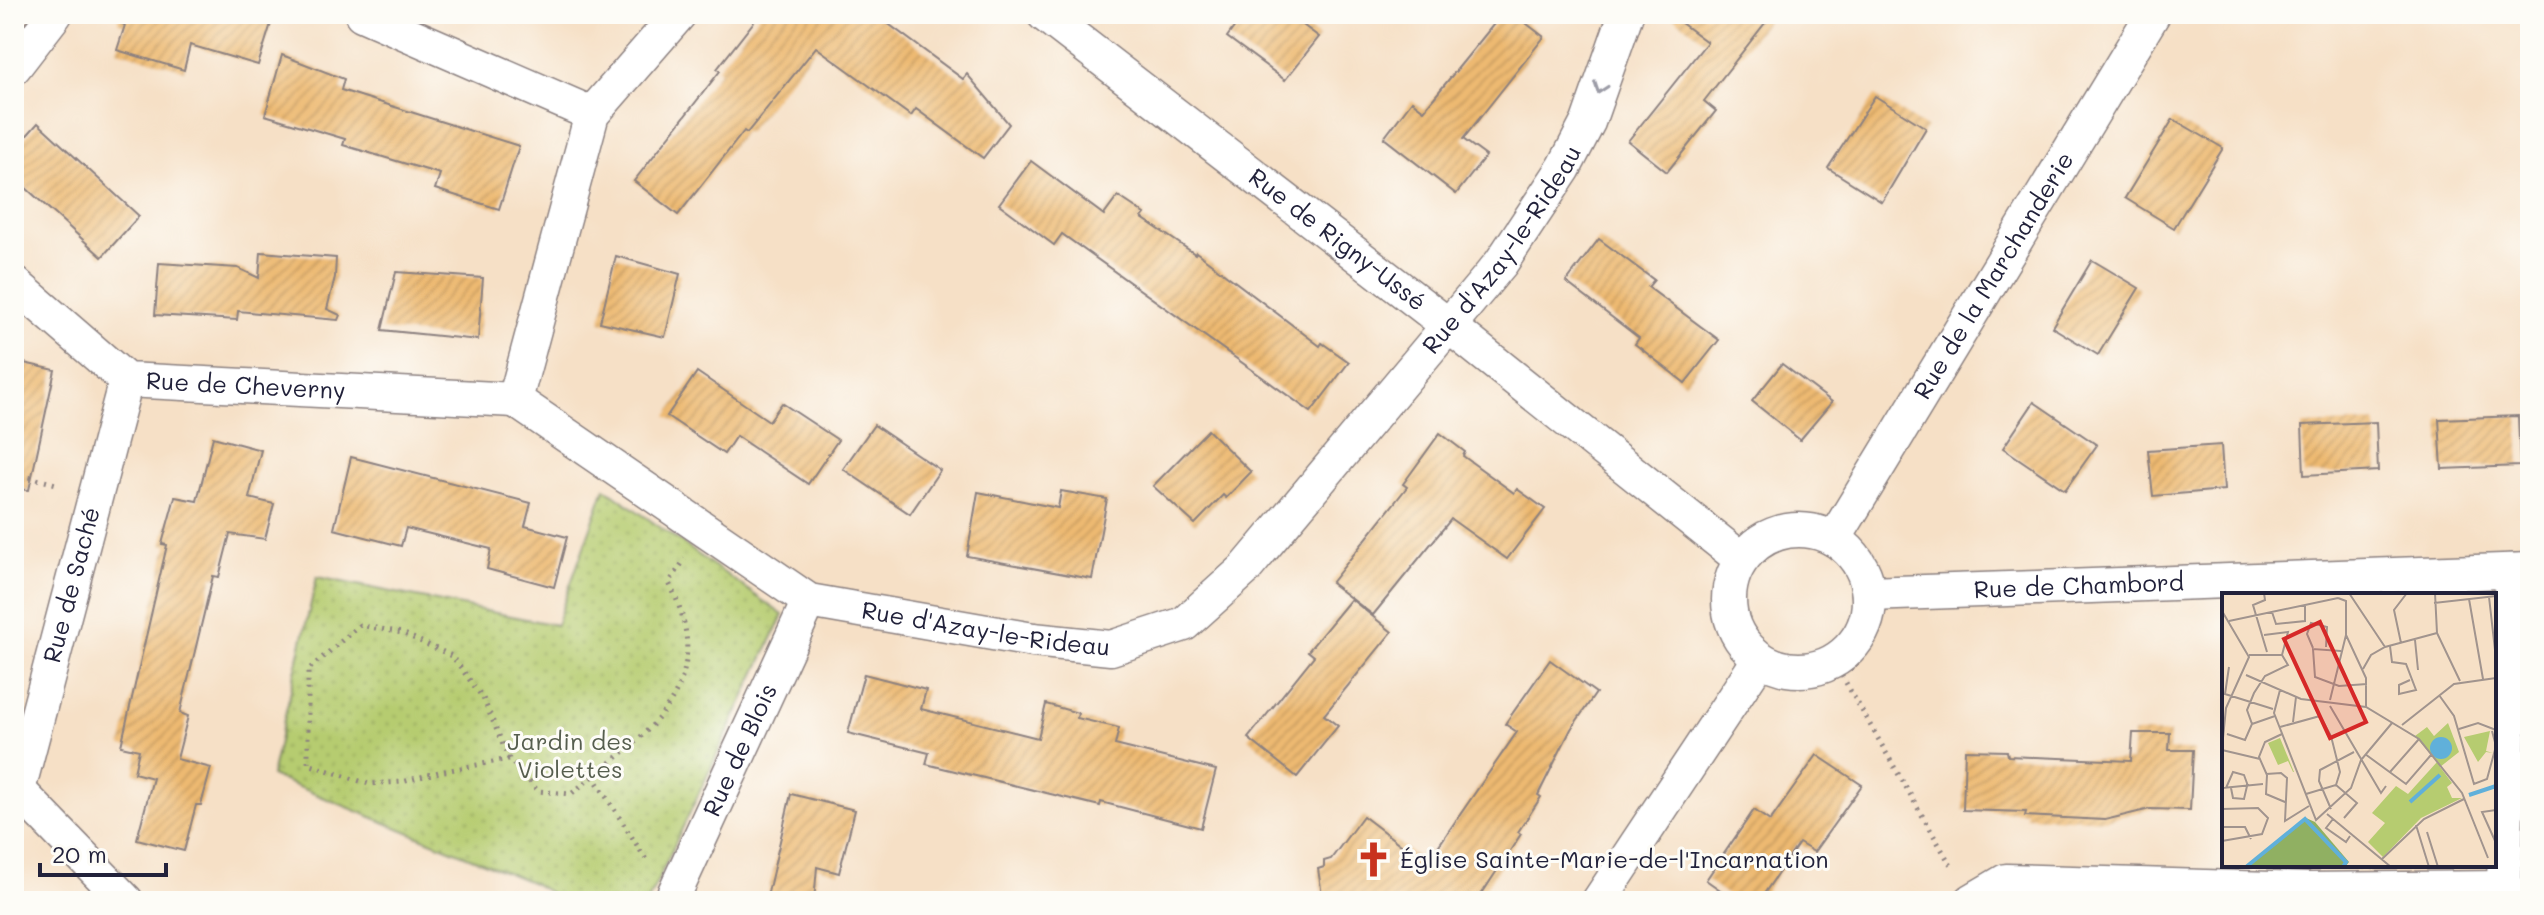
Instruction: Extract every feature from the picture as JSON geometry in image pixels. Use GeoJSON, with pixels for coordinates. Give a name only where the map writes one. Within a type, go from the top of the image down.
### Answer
{"type":"FeatureCollection","features":[{"type":"Feature","properties":{"kind":"street"},"geometry":{"type":"LineString","coordinates":[[14,67],[55,14]]}},
{"type":"Feature","properties":{"kind":"street"},"geometry":{"type":"LineString","coordinates":[[362,14],[592,114]]}},
{"type":"Feature","properties":{"kind":"street"},"geometry":{"type":"LineString","coordinates":[[515,400],[592,114],[679,14]]}},
{"type":"Feature","properties":{"kind":"street","name":"Rue de Rigny-Ussé"},"geometry":{"type":"LineString","coordinates":[[1044,14],[1449,326],[1741,559]]}},
{"type":"Feature","properties":{"kind":"street","name":"Rue d'Azay-le-Rideau"},"geometry":{"type":"LineString","coordinates":[[515,400],[809,601],[1033,640],[1111,648],[1184,624],[1245,569],[1501,263],[1564,168],[1588,122],[1626,14]]}},
{"type":"Feature","properties":{"kind":"street","name":"Rue de la Marchanderie"},"geometry":{"type":"LineString","coordinates":[[1834,539],[2153,14]]}},
{"type":"Feature","properties":{"kind":"street","name":"Rue de Cheverny"},"geometry":{"type":"LineString","coordinates":[[14,283],[126,380],[515,400]]}},
{"type":"Feature","properties":{"kind":"street","name":"Rue de Saché"},"geometry":{"type":"LineString","coordinates":[[16,790],[126,380]]}},
{"type":"Feature","properties":{"kind":"street"},"geometry":{"type":"LineString","coordinates":[[1784,531],[1810,531],[1834,539],[1858,563],[1869,594],[1868,614],[1861,633],[1850,649],[1834,662],[1816,669],[1796,671],[1777,668],[1759,660],[1743,644],[1732,624],[1728,602],[1731,579],[1741,559],[1760,541],[1784,531]]}},
{"type":"Feature","properties":{"kind":"street"},"geometry":{"type":"LineString","coordinates":[[1972,901],[2006,881],[2515,895],[2521,570]]}},
{"type":"Feature","properties":{"kind":"street","name":"Rue de Chambord"},"geometry":{"type":"LineString","coordinates":[[1869,594],[2521,570]]}},
{"type":"Feature","properties":{"kind":"street","name":"Rue de Blois"},"geometry":{"type":"LineString","coordinates":[[671,900],[809,601]]}},
{"type":"Feature","properties":{"kind":"street"},"geometry":{"type":"LineString","coordinates":[[1599,901],[1759,660]]}},
{"type":"Feature","properties":{"kind":"street"},"geometry":{"type":"LineString","coordinates":[[16,790],[126,901]]}},
{"type":"Feature","properties":{"kind":"path"},"geometry":{"type":"LineString","coordinates":[[14,473],[95,495]]}},
{"type":"Feature","properties":{"kind":"path"},"geometry":{"type":"LineString","coordinates":[[509,759],[402,782],[369,784],[308,764],[308,670],[360,625],[402,633],[452,656],[483,698],[509,759],[538,791],[571,794],[643,738],[674,700],[688,652],[682,609],[669,583]]}},
{"type":"Feature","properties":{"kind":"path"},"geometry":{"type":"LineString","coordinates":[[1834,662],[1972,901]]}},
{"type":"Feature","properties":{"kind":"path"},"geometry":{"type":"LineString","coordinates":[[593,776],[671,900]]}},
{"type":"Feature","properties":{"kind":"green space","name":"Jardin des Violettes"},"geometry":{"type":"Polygon","coordinates":[[[605,488],[783,615],[648,901],[563,901],[533,883],[271,776],[317,577],[556,625],[605,488]]]}},
{"type":"Feature","properties":{"kind":"building"},"geometry":{"type":"Polygon","coordinates":[[[119,14],[274,14],[258,65],[190,45],[184,70],[117,50],[125,25],[118,22],[119,14]]]}},
{"type":"Feature","properties":{"kind":"building"},"geometry":{"type":"Polygon","coordinates":[[[760,14],[875,14],[963,79],[967,74],[1009,124],[983,158],[916,109],[911,116],[816,47],[678,215],[634,181],[760,14]]]}},
{"type":"Feature","properties":{"kind":"building"},"geometry":{"type":"Polygon","coordinates":[[[1244,14],[1288,14],[1319,37],[1285,80],[1227,37],[1244,14]]]}},
{"type":"Feature","properties":{"kind":"building"},"geometry":{"type":"Polygon","coordinates":[[[1502,14],[1514,14],[1544,37],[1463,139],[1486,156],[1456,194],[1384,138],[1412,101],[1424,110],[1502,14]]]}},
{"type":"Feature","properties":{"kind":"building"},"geometry":{"type":"Polygon","coordinates":[[[1669,14],[1772,14],[1704,101],[1716,111],[1667,172],[1628,141],[1707,42],[1669,14]]]}},
{"type":"Feature","properties":{"kind":"building"},"geometry":{"type":"Polygon","coordinates":[[[282,55],[344,79],[341,90],[519,146],[499,209],[435,189],[440,174],[343,145],[345,139],[265,115],[282,55]]]}},
{"type":"Feature","properties":{"kind":"building"},"geometry":{"type":"Polygon","coordinates":[[[1875,96],[1926,128],[1882,202],[1828,168],[1875,96]]]}},
{"type":"Feature","properties":{"kind":"building"},"geometry":{"type":"Polygon","coordinates":[[[2173,119],[2223,148],[2174,228],[2125,198],[2173,119]]]}},
{"type":"Feature","properties":{"kind":"building"},"geometry":{"type":"Polygon","coordinates":[[[38,123],[139,216],[102,257],[14,177],[14,150],[38,123]]]}},
{"type":"Feature","properties":{"kind":"building"},"geometry":{"type":"Polygon","coordinates":[[[1031,161],[1104,215],[1118,196],[1145,214],[1142,218],[1196,252],[1320,346],[1322,343],[1349,362],[1311,412],[1062,234],[1054,245],[999,204],[1031,161]]]}},
{"type":"Feature","properties":{"kind":"building"},"geometry":{"type":"Polygon","coordinates":[[[1599,239],[1654,280],[1648,287],[1719,340],[1685,383],[1635,344],[1639,338],[1566,282],[1599,239]]]}},
{"type":"Feature","properties":{"kind":"building"},"geometry":{"type":"Polygon","coordinates":[[[261,252],[336,258],[327,309],[340,315],[338,320],[238,311],[237,320],[155,315],[159,263],[238,268],[259,278],[261,252]]]}},
{"type":"Feature","properties":{"kind":"building"},"geometry":{"type":"Polygon","coordinates":[[[616,256],[680,274],[665,337],[600,322],[616,256]]]}},
{"type":"Feature","properties":{"kind":"building"},"geometry":{"type":"Polygon","coordinates":[[[2092,260],[2139,288],[2098,355],[2052,327],[2092,260]]]}},
{"type":"Feature","properties":{"kind":"building"},"geometry":{"type":"Polygon","coordinates":[[[396,272],[483,278],[478,340],[382,330],[396,272]]]}},
{"type":"Feature","properties":{"kind":"building"},"geometry":{"type":"Polygon","coordinates":[[[24,363],[55,370],[29,490],[14,489],[14,364],[22,366],[24,363]]]}},
{"type":"Feature","properties":{"kind":"building"},"geometry":{"type":"Polygon","coordinates":[[[1782,364],[1832,402],[1800,440],[1752,401],[1782,364]]]}},
{"type":"Feature","properties":{"kind":"building"},"geometry":{"type":"Polygon","coordinates":[[[697,372],[769,421],[782,403],[838,440],[808,484],[736,436],[724,454],[667,416],[697,372]]]}},
{"type":"Feature","properties":{"kind":"building"},"geometry":{"type":"Polygon","coordinates":[[[2034,402],[2097,445],[2065,490],[2003,448],[2034,402]]]}},
{"type":"Feature","properties":{"kind":"building"},"geometry":{"type":"Polygon","coordinates":[[[2518,416],[2520,466],[2442,469],[2439,419],[2518,416]]]}},
{"type":"Feature","properties":{"kind":"building"},"geometry":{"type":"Polygon","coordinates":[[[2376,422],[2378,471],[2304,475],[2302,425],[2376,422]]]}},
{"type":"Feature","properties":{"kind":"building"},"geometry":{"type":"Polygon","coordinates":[[[874,425],[940,470],[910,514],[843,469],[874,425]]]}},
{"type":"Feature","properties":{"kind":"building"},"geometry":{"type":"Polygon","coordinates":[[[1208,430],[1251,472],[1195,524],[1153,486],[1208,430]]]}},
{"type":"Feature","properties":{"kind":"building"},"geometry":{"type":"Polygon","coordinates":[[[1440,433],[1465,452],[1463,456],[1514,493],[1517,489],[1545,509],[1507,559],[1451,519],[1373,615],[1331,583],[1407,487],[1403,484],[1440,433]]]}},
{"type":"Feature","properties":{"kind":"building"},"geometry":{"type":"Polygon","coordinates":[[[213,437],[261,450],[249,498],[274,504],[265,539],[230,534],[219,577],[213,576],[180,713],[188,716],[177,759],[211,768],[201,805],[196,805],[184,851],[137,839],[153,778],[134,773],[139,750],[121,746],[167,545],[162,544],[175,497],[197,501],[213,437]]]}},
{"type":"Feature","properties":{"kind":"building"},"geometry":{"type":"Polygon","coordinates":[[[2221,445],[2224,490],[2153,496],[2148,450],[2221,445]]]}},
{"type":"Feature","properties":{"kind":"building"},"geometry":{"type":"Polygon","coordinates":[[[351,457],[531,503],[525,526],[567,537],[554,587],[487,569],[491,549],[406,528],[401,546],[334,529],[351,457]]]}},
{"type":"Feature","properties":{"kind":"building"},"geometry":{"type":"Polygon","coordinates":[[[1061,491],[1107,499],[1092,579],[967,556],[978,492],[1058,508],[1061,491]]]}},
{"type":"Feature","properties":{"kind":"building"},"geometry":{"type":"Polygon","coordinates":[[[1351,599],[1392,632],[1324,715],[1338,726],[1297,777],[1248,738],[1314,656],[1308,651],[1351,599]]]}},
{"type":"Feature","properties":{"kind":"building"},"geometry":{"type":"Polygon","coordinates":[[[1550,660],[1596,693],[1571,729],[1538,795],[1541,797],[1518,832],[1521,834],[1477,901],[1323,901],[1318,869],[1324,867],[1324,861],[1331,859],[1363,816],[1426,864],[1517,732],[1505,724],[1550,660]]]}},
{"type":"Feature","properties":{"kind":"building"},"geometry":{"type":"Polygon","coordinates":[[[864,674],[926,690],[921,709],[1038,738],[1046,704],[1078,713],[1077,718],[1119,728],[1115,745],[1216,770],[1201,828],[1101,802],[1100,806],[926,764],[929,753],[848,733],[864,674]]]}},
{"type":"Feature","properties":{"kind":"building"},"geometry":{"type":"Polygon","coordinates":[[[2133,733],[2170,733],[2169,750],[2193,750],[2190,810],[2150,809],[2105,820],[2025,816],[2026,812],[1963,810],[1965,750],[2007,751],[2008,756],[2131,761],[2133,733]]]}},
{"type":"Feature","properties":{"kind":"building"},"geometry":{"type":"Polygon","coordinates":[[[1817,755],[1862,785],[1814,852],[1799,843],[1759,901],[1736,901],[1706,880],[1754,810],[1770,821],[1817,755]]]}},
{"type":"Feature","properties":{"kind":"building"},"geometry":{"type":"Polygon","coordinates":[[[791,794],[855,810],[839,873],[817,867],[814,901],[766,901],[791,794]]]}},
{"type":"Feature","properties":{"kind":"place","name":"Église Sainte-Marie-de-l'Incarnation"},"geometry":{"type":"Point","coordinates":[1374,860]}}]}
